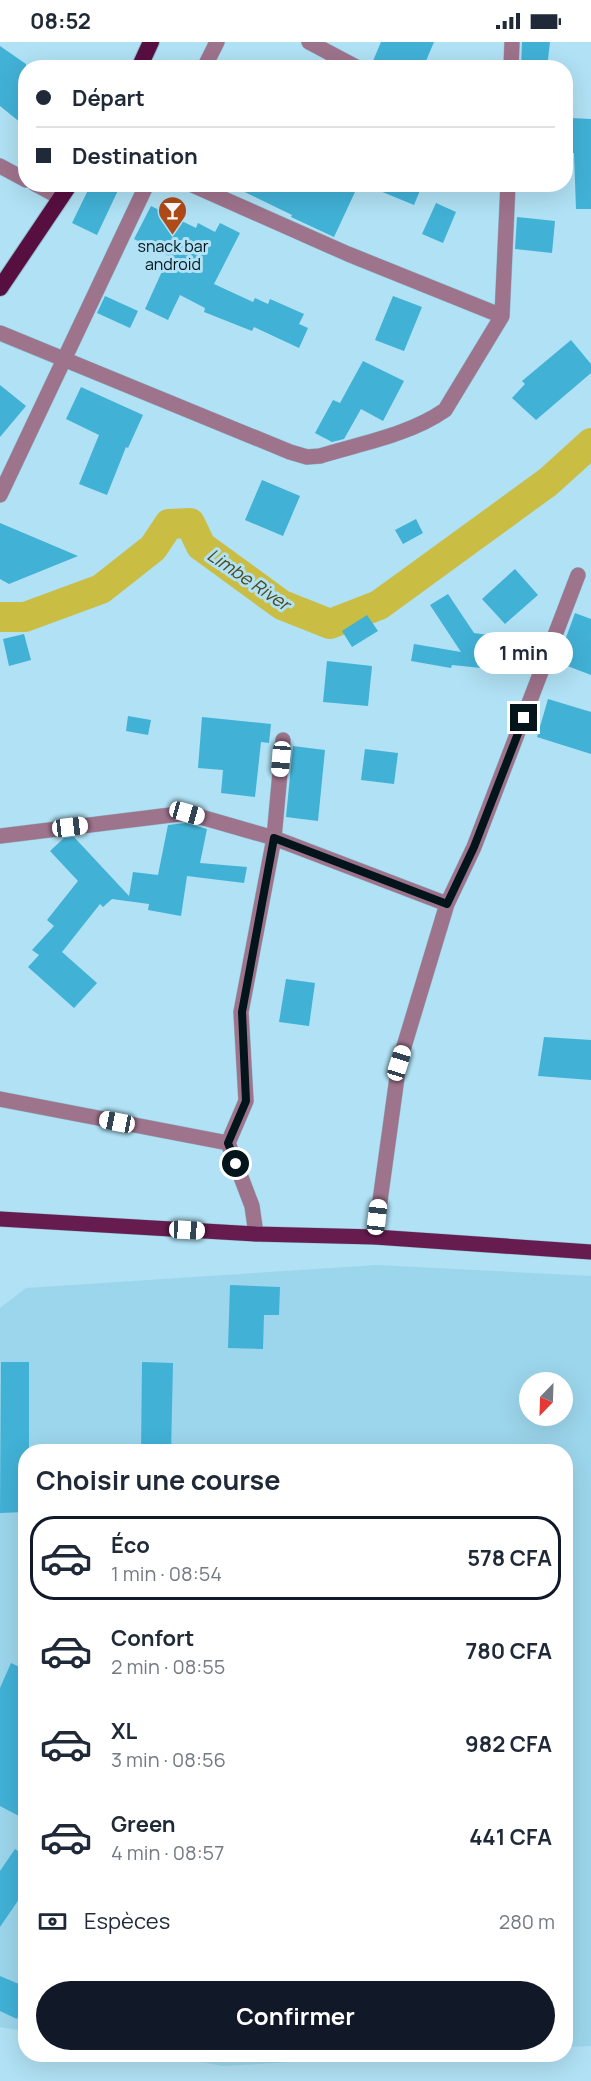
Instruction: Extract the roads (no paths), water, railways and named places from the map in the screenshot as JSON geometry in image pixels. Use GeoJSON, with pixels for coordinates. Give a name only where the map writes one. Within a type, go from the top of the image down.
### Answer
{"type":"FeatureCollection","features":[{"type":"Feature","properties":{"kind":"highway"},"geometry":{"type":"LineString","coordinates":[[143,60],[151,42]]}},
{"type":"Feature","properties":{"kind":"highway"},"geometry":{"type":"LineString","coordinates":[[0,288],[65,192]]}},
{"type":"Feature","properties":{"kind":"main road"},"geometry":{"type":"LineString","coordinates":[[0,1219],[256,1234],[375,1237],[591,1252]]}},
{"type":"Feature","properties":{"kind":"street"},"geometry":{"type":"LineString","coordinates":[[208,60],[217,42]]}},
{"type":"Feature","properties":{"kind":"street"},"geometry":{"type":"LineString","coordinates":[[309,42],[343,60]]}},
{"type":"Feature","properties":{"kind":"street"},"geometry":{"type":"LineString","coordinates":[[511,60],[512,42]]}},
{"type":"Feature","properties":{"kind":"street"},"geometry":{"type":"LineString","coordinates":[[0,166],[18,176]]}},
{"type":"Feature","properties":{"kind":"street"},"geometry":{"type":"LineString","coordinates":[[0,495],[143,192]]}},
{"type":"Feature","properties":{"kind":"street"},"geometry":{"type":"LineString","coordinates":[[208,192],[348,254],[502,316]]}},
{"type":"Feature","properties":{"kind":"street"},"geometry":{"type":"LineString","coordinates":[[0,333],[290,452],[320,456],[404,431],[431,420],[445,410],[502,316],[508,192]]}},
{"type":"Feature","properties":{"kind":"street"},"geometry":{"type":"LineString","coordinates":[[375,1237],[399,1063],[447,904],[474,847],[578,575]]}},
{"type":"Feature","properties":{"kind":"street"},"geometry":{"type":"LineString","coordinates":[[256,1234],[252,1206],[228,1143],[246,1101],[242,1012],[274,838],[283,740]]}},
{"type":"Feature","properties":{"kind":"street"},"geometry":{"type":"LineString","coordinates":[[0,836],[187,813],[274,838],[447,904]]}},
{"type":"Feature","properties":{"kind":"street"},"geometry":{"type":"LineString","coordinates":[[0,1099],[228,1143]]}},
{"type":"Feature","properties":{"kind":"waterway","name":"Limbe River"},"geometry":{"type":"LineString","coordinates":[[0,617],[25,617],[101,589],[153,548],[169,524],[190,523],[201,546],[282,605],[330,624],[379,605],[548,482],[591,443]]}},
{"type":"Feature","properties":{"kind":"place","name":"snack bar android"},"geometry":{"type":"Point","coordinates":[173,236]}}]}
